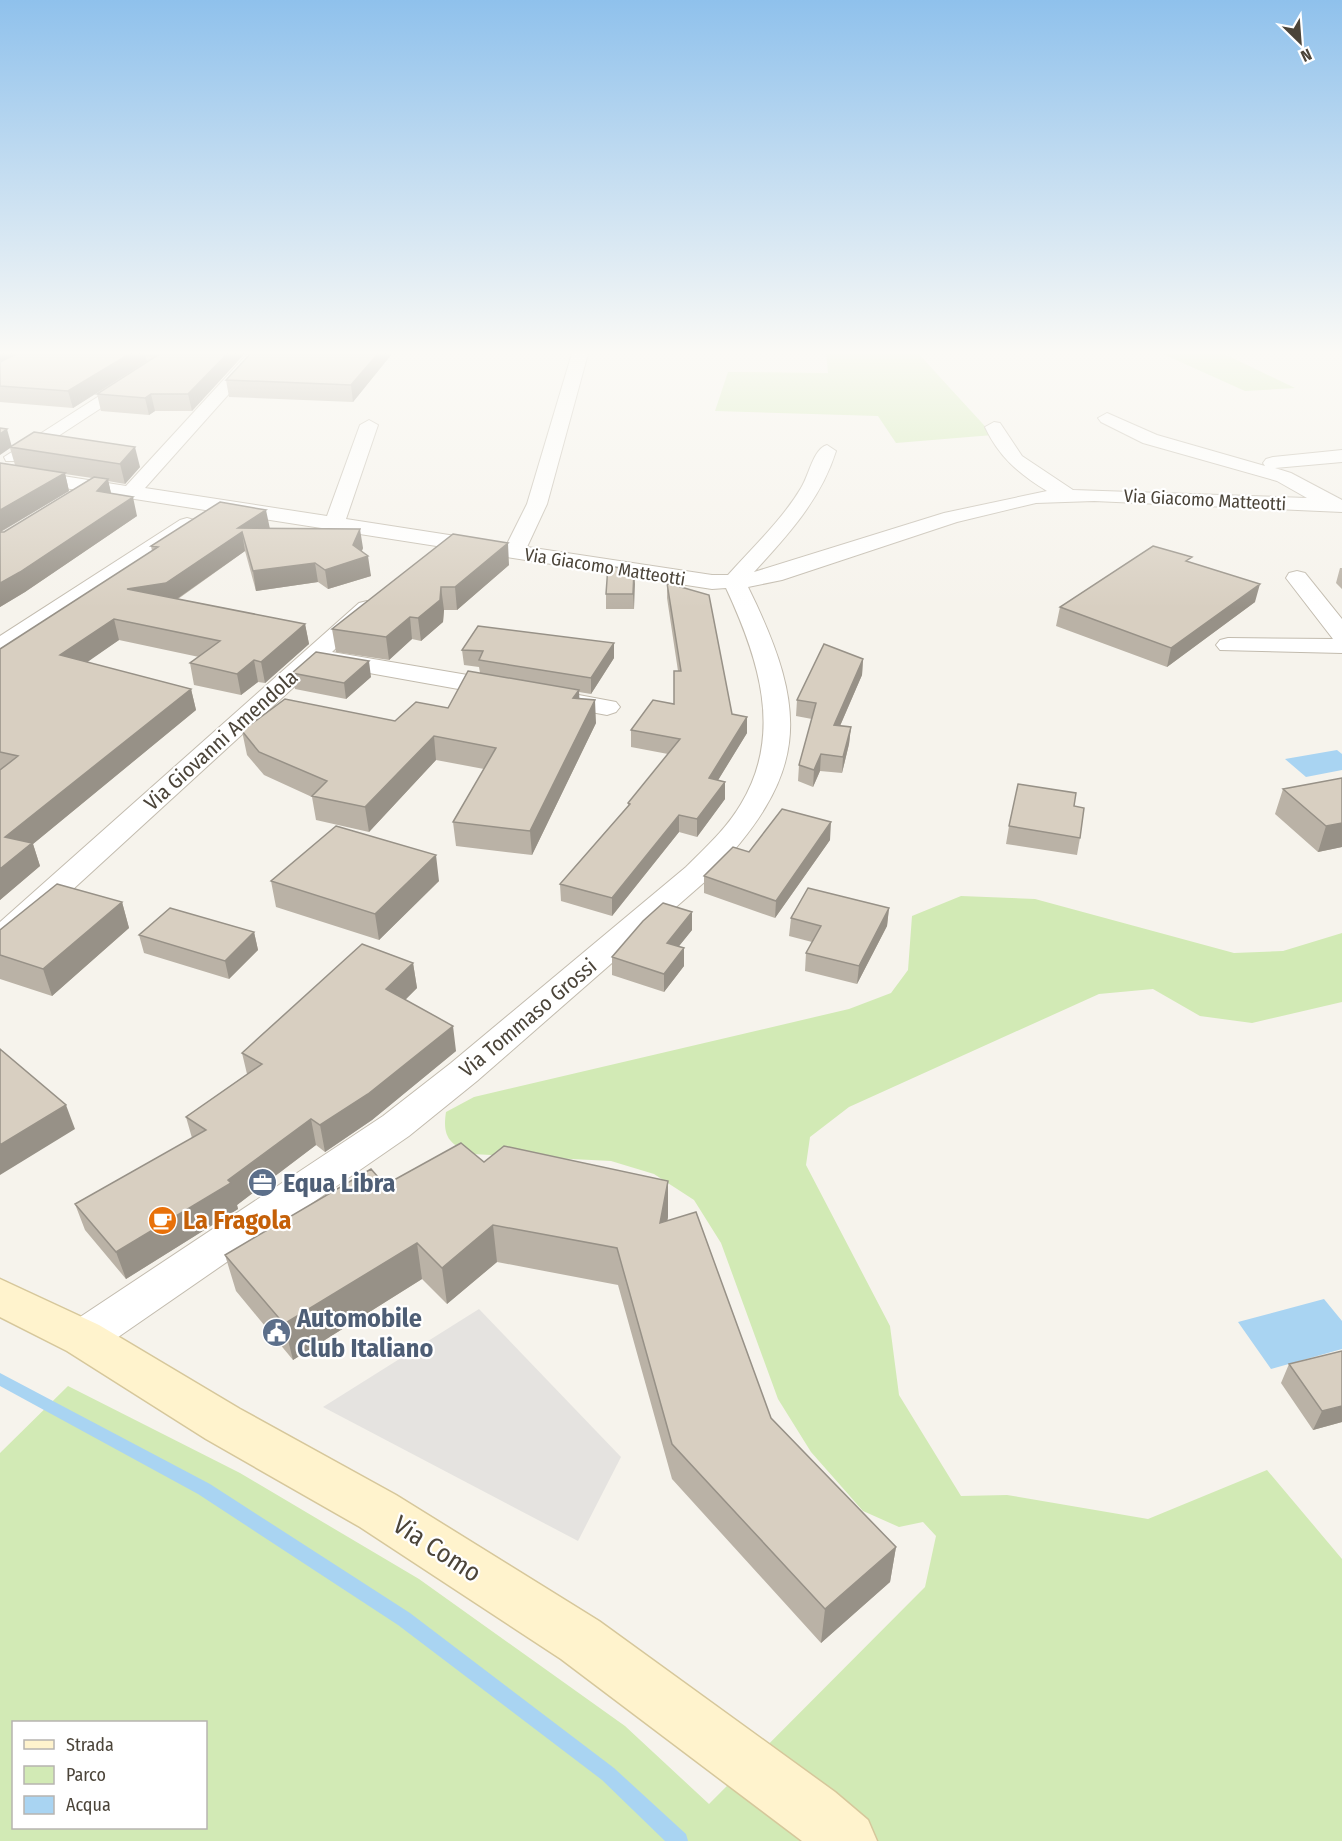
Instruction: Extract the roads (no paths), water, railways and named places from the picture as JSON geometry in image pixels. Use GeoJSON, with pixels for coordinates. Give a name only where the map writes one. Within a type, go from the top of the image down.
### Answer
{"type":"FeatureCollection","features":[{"type":"Feature","properties":{"kind":"main road","name":"Via Como"},"geometry":{"type":"LineString","coordinates":[[0,1297],[83,1338],[223,1424],[378,1511],[580,1640],[814,1813],[847,1841]]}},
{"type":"Feature","properties":{"kind":"street"},"geometry":{"type":"LineString","coordinates":[[0,465],[45,436]]}},
{"type":"Feature","properties":{"kind":"street"},"geometry":{"type":"LineString","coordinates":[[131,492],[182,436]]}},
{"type":"Feature","properties":{"kind":"street"},"geometry":{"type":"LineString","coordinates":[[334,525],[365,436]]}},
{"type":"Feature","properties":{"kind":"street"},"geometry":{"type":"LineString","coordinates":[[513,553],[537,504],[558,436]]}},
{"type":"Feature","properties":{"kind":"street"},"geometry":{"type":"LineString","coordinates":[[998,436],[1011,458],[1068,495]]}},
{"type":"Feature","properties":{"kind":"street"},"geometry":{"type":"LineString","coordinates":[[1144,436],[1284,477],[1339,507]]}},
{"type":"Feature","properties":{"kind":"street"},"geometry":{"type":"LineString","coordinates":[[734,582],[810,492],[823,466],[827,451]]}},
{"type":"Feature","properties":{"kind":"street"},"geometry":{"type":"LineString","coordinates":[[1273,463],[1342,456]]}},
{"type":"Feature","properties":{"kind":"street","name":"Via Giacomo Matteotti"},"geometry":{"type":"LineString","coordinates":[[0,472],[691,580],[734,582],[788,571],[978,509],[1028,498],[1068,495],[1339,507]]}},
{"type":"Feature","properties":{"kind":"street"},"geometry":{"type":"LineString","coordinates":[[66,504],[94,487]]}},
{"type":"Feature","properties":{"kind":"street"},"geometry":{"type":"LineString","coordinates":[[0,647],[214,507]]}},
{"type":"Feature","properties":{"kind":"street"},"geometry":{"type":"LineString","coordinates":[[416,564],[442,540]]}},
{"type":"Feature","properties":{"kind":"street"},"geometry":{"type":"LineString","coordinates":[[1297,578],[1342,634]]}},
{"type":"Feature","properties":{"kind":"street","name":"Via Tommaso Grossi"},"geometry":{"type":"LineString","coordinates":[[83,1338],[396,1126],[464,1072],[697,873],[733,838],[755,807],[773,767],[778,739],[778,706],[763,641],[734,582]]}},
{"type":"Feature","properties":{"kind":"street","name":"Via Giovanni Amendola"},"geometry":{"type":"LineString","coordinates":[[0,939],[381,595]]}},
{"type":"Feature","properties":{"kind":"street"},"geometry":{"type":"LineString","coordinates":[[1228,645],[1342,646]]}},
{"type":"Feature","properties":{"kind":"street"},"geometry":{"type":"LineString","coordinates":[[312,657],[607,707]]}},
{"type":"Feature","properties":{"kind":"water"},"geometry":{"type":"Polygon","coordinates":[[[1337,750],[1342,754],[1342,770],[1306,777],[1285,759],[1337,750]]]}},
{"type":"Feature","properties":{"kind":"water"},"geometry":{"type":"Polygon","coordinates":[[[1324,1299],[1342,1321],[1342,1349],[1271,1369],[1238,1322],[1324,1299]]]}},
{"type":"Feature","properties":{"kind":"waterway"},"geometry":{"type":"LineString","coordinates":[[0,1379],[204,1489],[404,1619],[608,1774],[679,1841]]}},
{"type":"Feature","properties":{"kind":"place","name":"Equa Libra"},"geometry":{"type":"Point","coordinates":[262,1183]}},
{"type":"Feature","properties":{"kind":"place","name":"La Fragola"},"geometry":{"type":"Point","coordinates":[162,1220]}},
{"type":"Feature","properties":{"kind":"place","name":"Automobile Club Italiano"},"geometry":{"type":"Point","coordinates":[276,1333]}}]}
